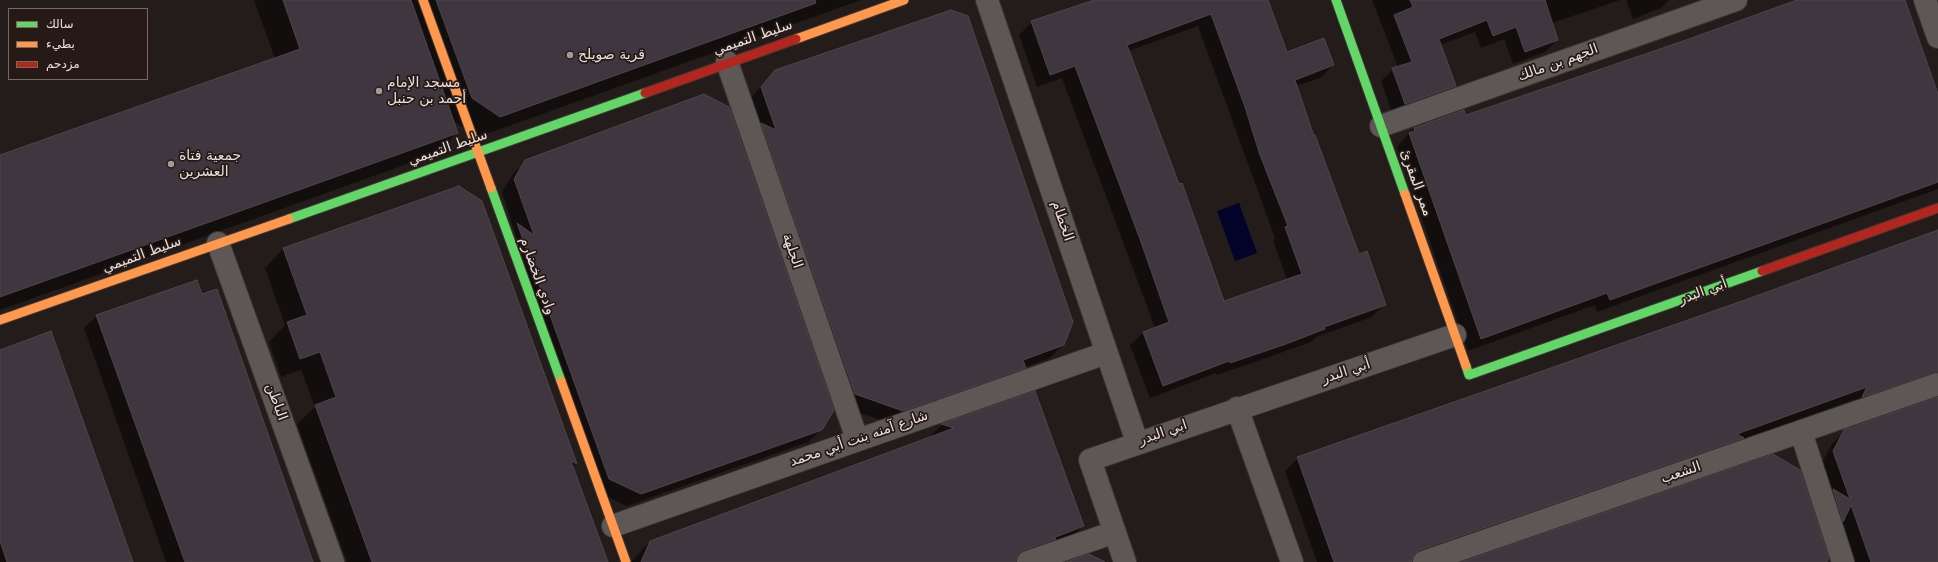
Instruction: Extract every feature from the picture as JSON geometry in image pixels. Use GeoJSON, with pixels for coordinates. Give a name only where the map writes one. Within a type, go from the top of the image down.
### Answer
{"type":"FeatureCollection","features":[{"type":"Feature","properties":{"kind":"street","name":"وادي الخضارم"},"geometry":{"type":"LineString","coordinates":[[423,0],[626,562]]}},
{"type":"Feature","properties":{"kind":"street","name":"سليط التميمي"},"geometry":{"type":"LineString","coordinates":[[0,320],[477,153],[727,62],[904,0]]}},
{"type":"Feature","properties":{"kind":"street","name":"الخطام"},"geometry":{"type":"LineString","coordinates":[[987,0],[1137,442]]}},
{"type":"Feature","properties":{"kind":"street","name":"ممر المقرئ"},"geometry":{"type":"LineString","coordinates":[[1336,0],[1469,375]]}},
{"type":"Feature","properties":{"kind":"street","name":"الجهم بن مالك"},"geometry":{"type":"LineString","coordinates":[[1381,126],[1736,0]]}},
{"type":"Feature","properties":{"kind":"street"},"geometry":{"type":"LineString","coordinates":[[1924,0],[1938,37]]}},
{"type":"Feature","properties":{"kind":"street","name":"الجلهة"},"geometry":{"type":"LineString","coordinates":[[727,62],[857,439]]}},
{"type":"Feature","properties":{"kind":"street","name":"أبي البدر"},"geometry":{"type":"LineString","coordinates":[[1469,375],[1938,208]]}},
{"type":"Feature","properties":{"kind":"street","name":"الباطن"},"geometry":{"type":"LineString","coordinates":[[218,243],[333,562]]}},
{"type":"Feature","properties":{"kind":"street","name":"أبي البدر"},"geometry":{"type":"LineString","coordinates":[[1236,408],[1455,335]]}},
{"type":"Feature","properties":{"kind":"street","name":"شارع آمنه بنت أبي محمد"},"geometry":{"type":"LineString","coordinates":[[613,526],[857,439],[1106,353]]}},
{"type":"Feature","properties":{"kind":"street","name":"الشعب"},"geometry":{"type":"LineString","coordinates":[[1424,562],[1938,384]]}},
{"type":"Feature","properties":{"kind":"street"},"geometry":{"type":"LineString","coordinates":[[1236,408],[1292,562]]}},
{"type":"Feature","properties":{"kind":"street","name":"ابي البدر"},"geometry":{"type":"LineString","coordinates":[[1115,532],[1090,460],[1236,408]]}},
{"type":"Feature","properties":{"kind":"street"},"geometry":{"type":"LineString","coordinates":[[1801,432],[1843,562]]}},
{"type":"Feature","properties":{"kind":"street"},"geometry":{"type":"LineString","coordinates":[[1028,562],[1115,532],[1125,562]]}},
{"type":"Feature","properties":{"kind":"water"},"geometry":{"type":"Polygon","coordinates":[[[1239,203],[1257,253],[1235,261],[1217,211],[1239,203]]]}},
{"type":"Feature","properties":{"kind":"building","name":"جمعية فتاة العشرين"},"geometry":{"type":"Polygon","coordinates":[[[283,0],[411,0],[458,133],[0,297],[0,155],[300,49],[283,0]]]}},
{"type":"Feature","properties":{"kind":"building","name":"قرية صويلح"},"geometry":{"type":"Polygon","coordinates":[[[436,0],[815,0],[816,3],[500,117],[472,98],[436,0]]]}},
{"type":"Feature","properties":{"kind":"building"},"geometry":{"type":"Polygon","coordinates":[[[1094,0],[1268,0],[1287,52],[1324,38],[1334,65],[1295,80],[1314,136],[1315,135],[1359,254],[1367,251],[1386,305],[1324,327],[1325,329],[1286,344],[1230,363],[1229,361],[1163,386],[1143,332],[1169,322],[1140,239],[1075,66],[1050,75],[1031,21],[1094,0]],[[1211,14],[1127,45],[1179,184],[1182,183],[1224,301],[1302,274],[1285,227],[1288,226],[1260,155],[1245,107],[1211,14]]]}},
{"type":"Feature","properties":{"kind":"building"},"geometry":{"type":"Polygon","coordinates":[[[1410,0],[1545,0],[1558,40],[1525,52],[1516,27],[1493,36],[1487,20],[1439,39],[1456,86],[1405,104],[1392,68],[1412,62],[1394,15],[1413,7],[1410,0]]]}},
{"type":"Feature","properties":{"kind":"building"},"geometry":{"type":"Polygon","coordinates":[[[1797,0],[1905,0],[1938,94],[1938,182],[1610,300],[1607,293],[1481,339],[1409,133],[1415,131],[1414,128],[1464,110],[1466,115],[1686,40],[1797,0]]]}},
{"type":"Feature","properties":{"kind":"building"},"geometry":{"type":"Polygon","coordinates":[[[951,10],[968,16],[1073,322],[1064,345],[1023,360],[1026,368],[903,411],[855,394],[761,123],[776,130],[761,87],[775,70],[951,10]]]}},
{"type":"Feature","properties":{"kind":"building"},"geometry":{"type":"Polygon","coordinates":[[[704,94],[729,107],[834,410],[822,430],[641,494],[609,479],[517,223],[534,235],[514,179],[525,160],[704,94]]]}},
{"type":"Feature","properties":{"kind":"building"},"geometry":{"type":"Polygon","coordinates":[[[459,186],[482,201],[577,464],[571,461],[608,562],[372,562],[315,405],[336,397],[320,352],[300,359],[287,322],[307,315],[283,248],[459,186]]]}},
{"type":"Feature","properties":{"kind":"building"},"geometry":{"type":"Polygon","coordinates":[[[1938,230],[1938,372],[1862,397],[1867,387],[1737,434],[1744,438],[1420,550],[1414,554],[1412,562],[1334,562],[1297,457],[1742,301],[1938,230]]]}},
{"type":"Feature","properties":{"kind":"building"},"geometry":{"type":"Polygon","coordinates":[[[197,280],[202,294],[217,289],[313,562],[185,562],[96,315],[197,280]]]}},
{"type":"Feature","properties":{"kind":"building"},"geometry":{"type":"Polygon","coordinates":[[[51,331],[133,562],[7,562],[0,541],[0,350],[51,331]]]}},
{"type":"Feature","properties":{"kind":"building"},"geometry":{"type":"Polygon","coordinates":[[[1035,391],[1084,526],[1053,538],[1056,539],[1024,550],[1018,554],[1016,562],[641,562],[650,541],[954,428],[941,424],[1035,391]]]}},
{"type":"Feature","properties":{"kind":"building"},"geometry":{"type":"Polygon","coordinates":[[[1938,397],[1938,562],[1871,562],[1851,505],[1843,522],[1833,489],[1850,499],[1833,451],[1844,430],[1938,397]]]}},
{"type":"Feature","properties":{"kind":"building"},"geometry":{"type":"Polygon","coordinates":[[[1773,454],[1800,470],[1829,558],[1827,562],[1462,562],[1773,454]]]}},
{"type":"Feature","properties":{"kind":"building"},"geometry":{"type":"Polygon","coordinates":[[[1089,554],[1105,562],[1066,562],[1089,554]]]}},
{"type":"Feature","properties":{"kind":"traffic: fast"},"geometry":{"type":"LineString","coordinates":[[1336,0],[1405,194]]}},
{"type":"Feature","properties":{"kind":"traffic: fast"},"geometry":{"type":"LineString","coordinates":[[289,219],[645,93]]}},
{"type":"Feature","properties":{"kind":"traffic: fast"},"geometry":{"type":"LineString","coordinates":[[491,188],[561,381]]}},
{"type":"Feature","properties":{"kind":"traffic: fast"},"geometry":{"type":"LineString","coordinates":[[1466,366],[1469,375],[1762,271]]}},
{"type":"Feature","properties":{"kind":"traffic: slow"},"geometry":{"type":"LineString","coordinates":[[423,0],[491,188]]}},
{"type":"Feature","properties":{"kind":"traffic: slow"},"geometry":{"type":"LineString","coordinates":[[796,39],[904,0]]}},
{"type":"Feature","properties":{"kind":"traffic: slow"},"geometry":{"type":"LineString","coordinates":[[1405,194],[1466,366]]}},
{"type":"Feature","properties":{"kind":"traffic: slow"},"geometry":{"type":"LineString","coordinates":[[0,320],[289,219]]}},
{"type":"Feature","properties":{"kind":"traffic: slow"},"geometry":{"type":"LineString","coordinates":[[561,381],[626,562]]}},
{"type":"Feature","properties":{"kind":"traffic: jam"},"geometry":{"type":"LineString","coordinates":[[645,93],[796,39]]}},
{"type":"Feature","properties":{"kind":"traffic: jam"},"geometry":{"type":"LineString","coordinates":[[1762,271],[1938,208]]}},
{"type":"Feature","properties":{"kind":"place","name":"قرية صويلح"},"geometry":{"type":"Point","coordinates":[570,55]}},
{"type":"Feature","properties":{"kind":"place","name":"مسجد الإمام أحمد بن حنبل"},"geometry":{"type":"Point","coordinates":[379,91]}},
{"type":"Feature","properties":{"kind":"place","name":"جمعية فتاة العشرين"},"geometry":{"type":"Point","coordinates":[171,164]}}]}
